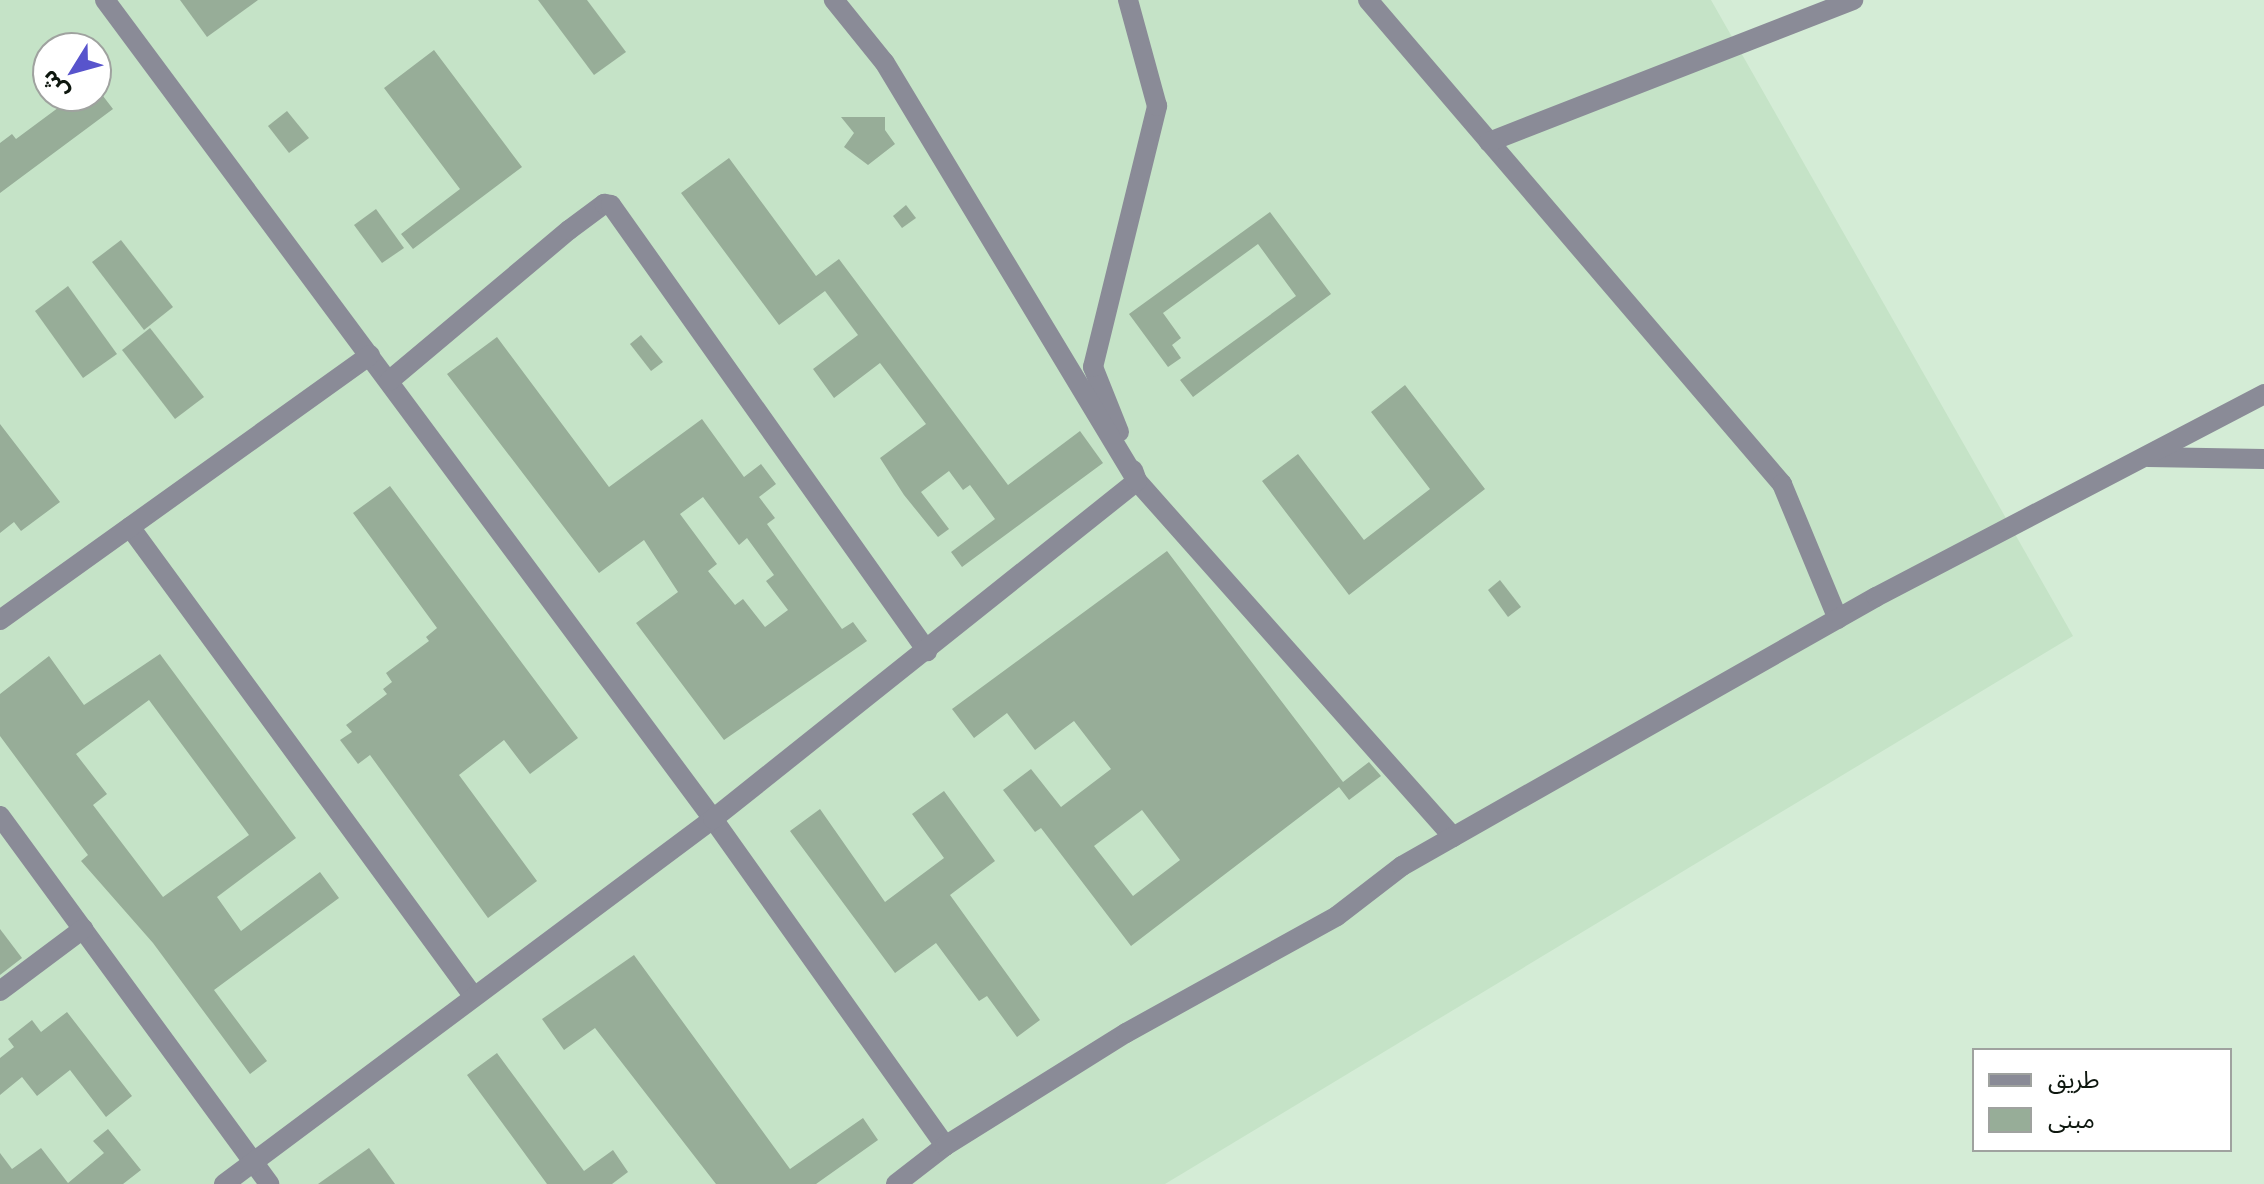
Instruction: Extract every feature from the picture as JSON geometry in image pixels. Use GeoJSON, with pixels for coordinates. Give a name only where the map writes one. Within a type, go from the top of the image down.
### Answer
{"type":"FeatureCollection","features":[{"type":"Feature","properties":{"kind":"street"},"geometry":{"type":"LineString","coordinates":[[105,0],[713,819],[945,1146]]}},
{"type":"Feature","properties":{"kind":"street"},"geometry":{"type":"LineString","coordinates":[[834,0],[884,62],[1137,481],[1453,837]]}},
{"type":"Feature","properties":{"kind":"street"},"geometry":{"type":"LineString","coordinates":[[1128,0],[1157,106],[1093,367],[1137,481]]}},
{"type":"Feature","properties":{"kind":"street"},"geometry":{"type":"LineString","coordinates":[[1368,0],[1782,484],[1838,619]]}},
{"type":"Feature","properties":{"kind":"street"},"geometry":{"type":"LineString","coordinates":[[1489,142],[1853,0]]}},
{"type":"Feature","properties":{"kind":"street"},"geometry":{"type":"LineString","coordinates":[[389,381],[569,230],[604,204],[611,205],[927,651]]}},
{"type":"Feature","properties":{"kind":"street"},"geometry":{"type":"LineString","coordinates":[[0,620],[370,355]]}},
{"type":"Feature","properties":{"kind":"street"},"geometry":{"type":"LineString","coordinates":[[896,1184],[945,1146],[1126,1033],[1337,916],[1402,866],[1838,619],[2264,394]]}},
{"type":"Feature","properties":{"kind":"street"},"geometry":{"type":"LineString","coordinates":[[2143,457],[2264,459]]}},
{"type":"Feature","properties":{"kind":"street"},"geometry":{"type":"LineString","coordinates":[[224,1184],[713,819],[1137,481]]}},
{"type":"Feature","properties":{"kind":"street"},"geometry":{"type":"LineString","coordinates":[[130,527],[474,997]]}},
{"type":"Feature","properties":{"kind":"street"},"geometry":{"type":"LineString","coordinates":[[0,816],[269,1184]]}},
{"type":"Feature","properties":{"kind":"street"},"geometry":{"type":"LineString","coordinates":[[0,991],[83,929]]}},
{"type":"Feature","properties":{"kind":"shaded area"},"geometry":{"type":"Polygon","coordinates":[[[0,0],[1711,0],[2073,636],[1165,1184],[0,1184],[0,0]]]}},
{"type":"Feature","properties":{"kind":"building"},"geometry":{"type":"Polygon","coordinates":[[[180,0],[258,0],[207,37],[180,0]]]}},
{"type":"Feature","properties":{"kind":"building"},"geometry":{"type":"Polygon","coordinates":[[[538,0],[587,0],[626,52],[594,75],[538,0]]]}},
{"type":"Feature","properties":{"kind":"building"},"geometry":{"type":"Polygon","coordinates":[[[434,50],[522,167],[413,249],[401,234],[460,189],[384,88],[434,50]]]}},
{"type":"Feature","properties":{"kind":"building"},"geometry":{"type":"Polygon","coordinates":[[[287,111],[309,138],[289,153],[268,126],[287,111]]]}},
{"type":"Feature","properties":{"kind":"building"},"geometry":{"type":"Polygon","coordinates":[[[52,112],[109,112],[0,193],[0,143],[12,134],[16,139],[52,112]]]}},
{"type":"Feature","properties":{"kind":"building"},"geometry":{"type":"Polygon","coordinates":[[[841,117],[885,117],[885,130],[895,144],[868,165],[844,147],[854,133],[841,117]]]}},
{"type":"Feature","properties":{"kind":"building"},"geometry":{"type":"Polygon","coordinates":[[[729,158],[816,276],[839,259],[1008,485],[1080,431],[1103,463],[962,567],[951,552],[995,519],[970,485],[963,490],[949,471],[921,492],[949,529],[938,537],[904,495],[880,458],[926,424],[880,363],[834,398],[813,369],[858,335],[825,291],[779,325],[681,193],[729,158]]]}},
{"type":"Feature","properties":{"kind":"building"},"geometry":{"type":"Polygon","coordinates":[[[906,205],[916,218],[902,228],[893,216],[906,205]]]}},
{"type":"Feature","properties":{"kind":"building"},"geometry":{"type":"Polygon","coordinates":[[[376,209],[404,248],[382,263],[354,225],[376,209]]]}},
{"type":"Feature","properties":{"kind":"building"},"geometry":{"type":"Polygon","coordinates":[[[1270,212],[1331,294],[1193,397],[1180,380],[1296,296],[1258,244],[1163,313],[1181,338],[1172,345],[1181,358],[1168,367],[1129,314],[1270,212]]]}},
{"type":"Feature","properties":{"kind":"building"},"geometry":{"type":"Polygon","coordinates":[[[121,240],[173,307],[144,330],[92,262],[121,240]]]}},
{"type":"Feature","properties":{"kind":"building"},"geometry":{"type":"Polygon","coordinates":[[[68,286],[117,354],[83,378],[35,311],[68,286]]]}},
{"type":"Feature","properties":{"kind":"building"},"geometry":{"type":"Polygon","coordinates":[[[150,328],[204,397],[175,419],[122,350],[150,328]]]}},
{"type":"Feature","properties":{"kind":"building"},"geometry":{"type":"Polygon","coordinates":[[[641,335],[663,362],[651,371],[630,344],[641,335]]]}},
{"type":"Feature","properties":{"kind":"building"},"geometry":{"type":"Polygon","coordinates":[[[497,337],[609,487],[702,419],[744,477],[761,464],[776,484],[759,497],[775,518],[767,524],[842,629],[853,622],[867,641],[724,740],[636,623],[678,592],[644,540],[599,573],[447,374],[497,337]],[[703,497],[680,514],[717,564],[708,571],[735,605],[743,599],[765,627],[788,610],[766,581],[774,575],[747,538],[739,545],[703,497]]]}},
{"type":"Feature","properties":{"kind":"building"},"geometry":{"type":"Polygon","coordinates":[[[1405,385],[1485,489],[1349,595],[1262,481],[1298,454],[1364,540],[1430,489],[1371,412],[1405,385]]]}},
{"type":"Feature","properties":{"kind":"building"},"geometry":{"type":"Polygon","coordinates":[[[0,424],[60,502],[21,531],[14,522],[0,533],[0,424]]]}},
{"type":"Feature","properties":{"kind":"building"},"geometry":{"type":"Polygon","coordinates":[[[390,486],[578,738],[530,774],[504,740],[459,775],[537,881],[488,918],[370,755],[358,764],[340,740],[352,732],[346,725],[387,694],[383,689],[392,682],[386,673],[429,641],[426,637],[437,628],[353,513],[390,486]]]}},
{"type":"Feature","properties":{"kind":"building"},"geometry":{"type":"Polygon","coordinates":[[[1167,551],[1343,782],[1369,762],[1381,776],[1349,800],[1339,787],[1131,946],[1041,828],[1035,832],[1003,790],[1031,769],[1061,807],[1111,769],[1074,721],[1035,750],[1007,713],[974,738],[952,709],[1167,551]],[[1142,810],[1094,846],[1133,896],[1180,860],[1142,810]]]}},
{"type":"Feature","properties":{"kind":"building"},"geometry":{"type":"Polygon","coordinates":[[[1500,580],[1521,607],[1508,617],[1488,590],[1500,580]]]}},
{"type":"Feature","properties":{"kind":"building"},"geometry":{"type":"Polygon","coordinates":[[[160,654],[296,838],[217,897],[241,931],[320,872],[339,898],[214,990],[267,1061],[250,1074],[153,943],[81,861],[88,855],[0,736],[0,694],[49,656],[84,705],[160,654]],[[149,700],[76,754],[107,794],[93,805],[163,897],[249,835],[149,700]]]}},
{"type":"Feature","properties":{"kind":"building"},"geometry":{"type":"Polygon","coordinates":[[[944,791],[995,861],[950,895],[1040,1020],[1017,1037],[987,996],[979,1001],[936,943],[895,973],[790,831],[820,809],[885,902],[944,858],[912,814],[944,791]]]}},
{"type":"Feature","properties":{"kind":"building"},"geometry":{"type":"Polygon","coordinates":[[[0,929],[22,958],[0,975],[0,929]]]}},
{"type":"Feature","properties":{"kind":"building"},"geometry":{"type":"Polygon","coordinates":[[[634,955],[790,1169],[863,1118],[878,1140],[816,1184],[716,1184],[595,1028],[564,1050],[542,1019],[634,955]]]}},
{"type":"Feature","properties":{"kind":"building"},"geometry":{"type":"Polygon","coordinates":[[[67,1012],[132,1096],[106,1117],[70,1070],[37,1096],[22,1077],[0,1095],[0,1058],[14,1047],[8,1039],[32,1020],[41,1032],[67,1012]]]}},
{"type":"Feature","properties":{"kind":"building"},"geometry":{"type":"Polygon","coordinates":[[[497,1053],[584,1171],[613,1150],[628,1172],[612,1184],[547,1184],[467,1075],[497,1053]]]}},
{"type":"Feature","properties":{"kind":"building"},"geometry":{"type":"Polygon","coordinates":[[[108,1129],[141,1170],[123,1184],[0,1184],[0,1153],[12,1169],[41,1148],[68,1183],[104,1153],[93,1141],[108,1129]]]}},
{"type":"Feature","properties":{"kind":"building"},"geometry":{"type":"Polygon","coordinates":[[[369,1148],[395,1184],[318,1184],[369,1148]]]}}]}
